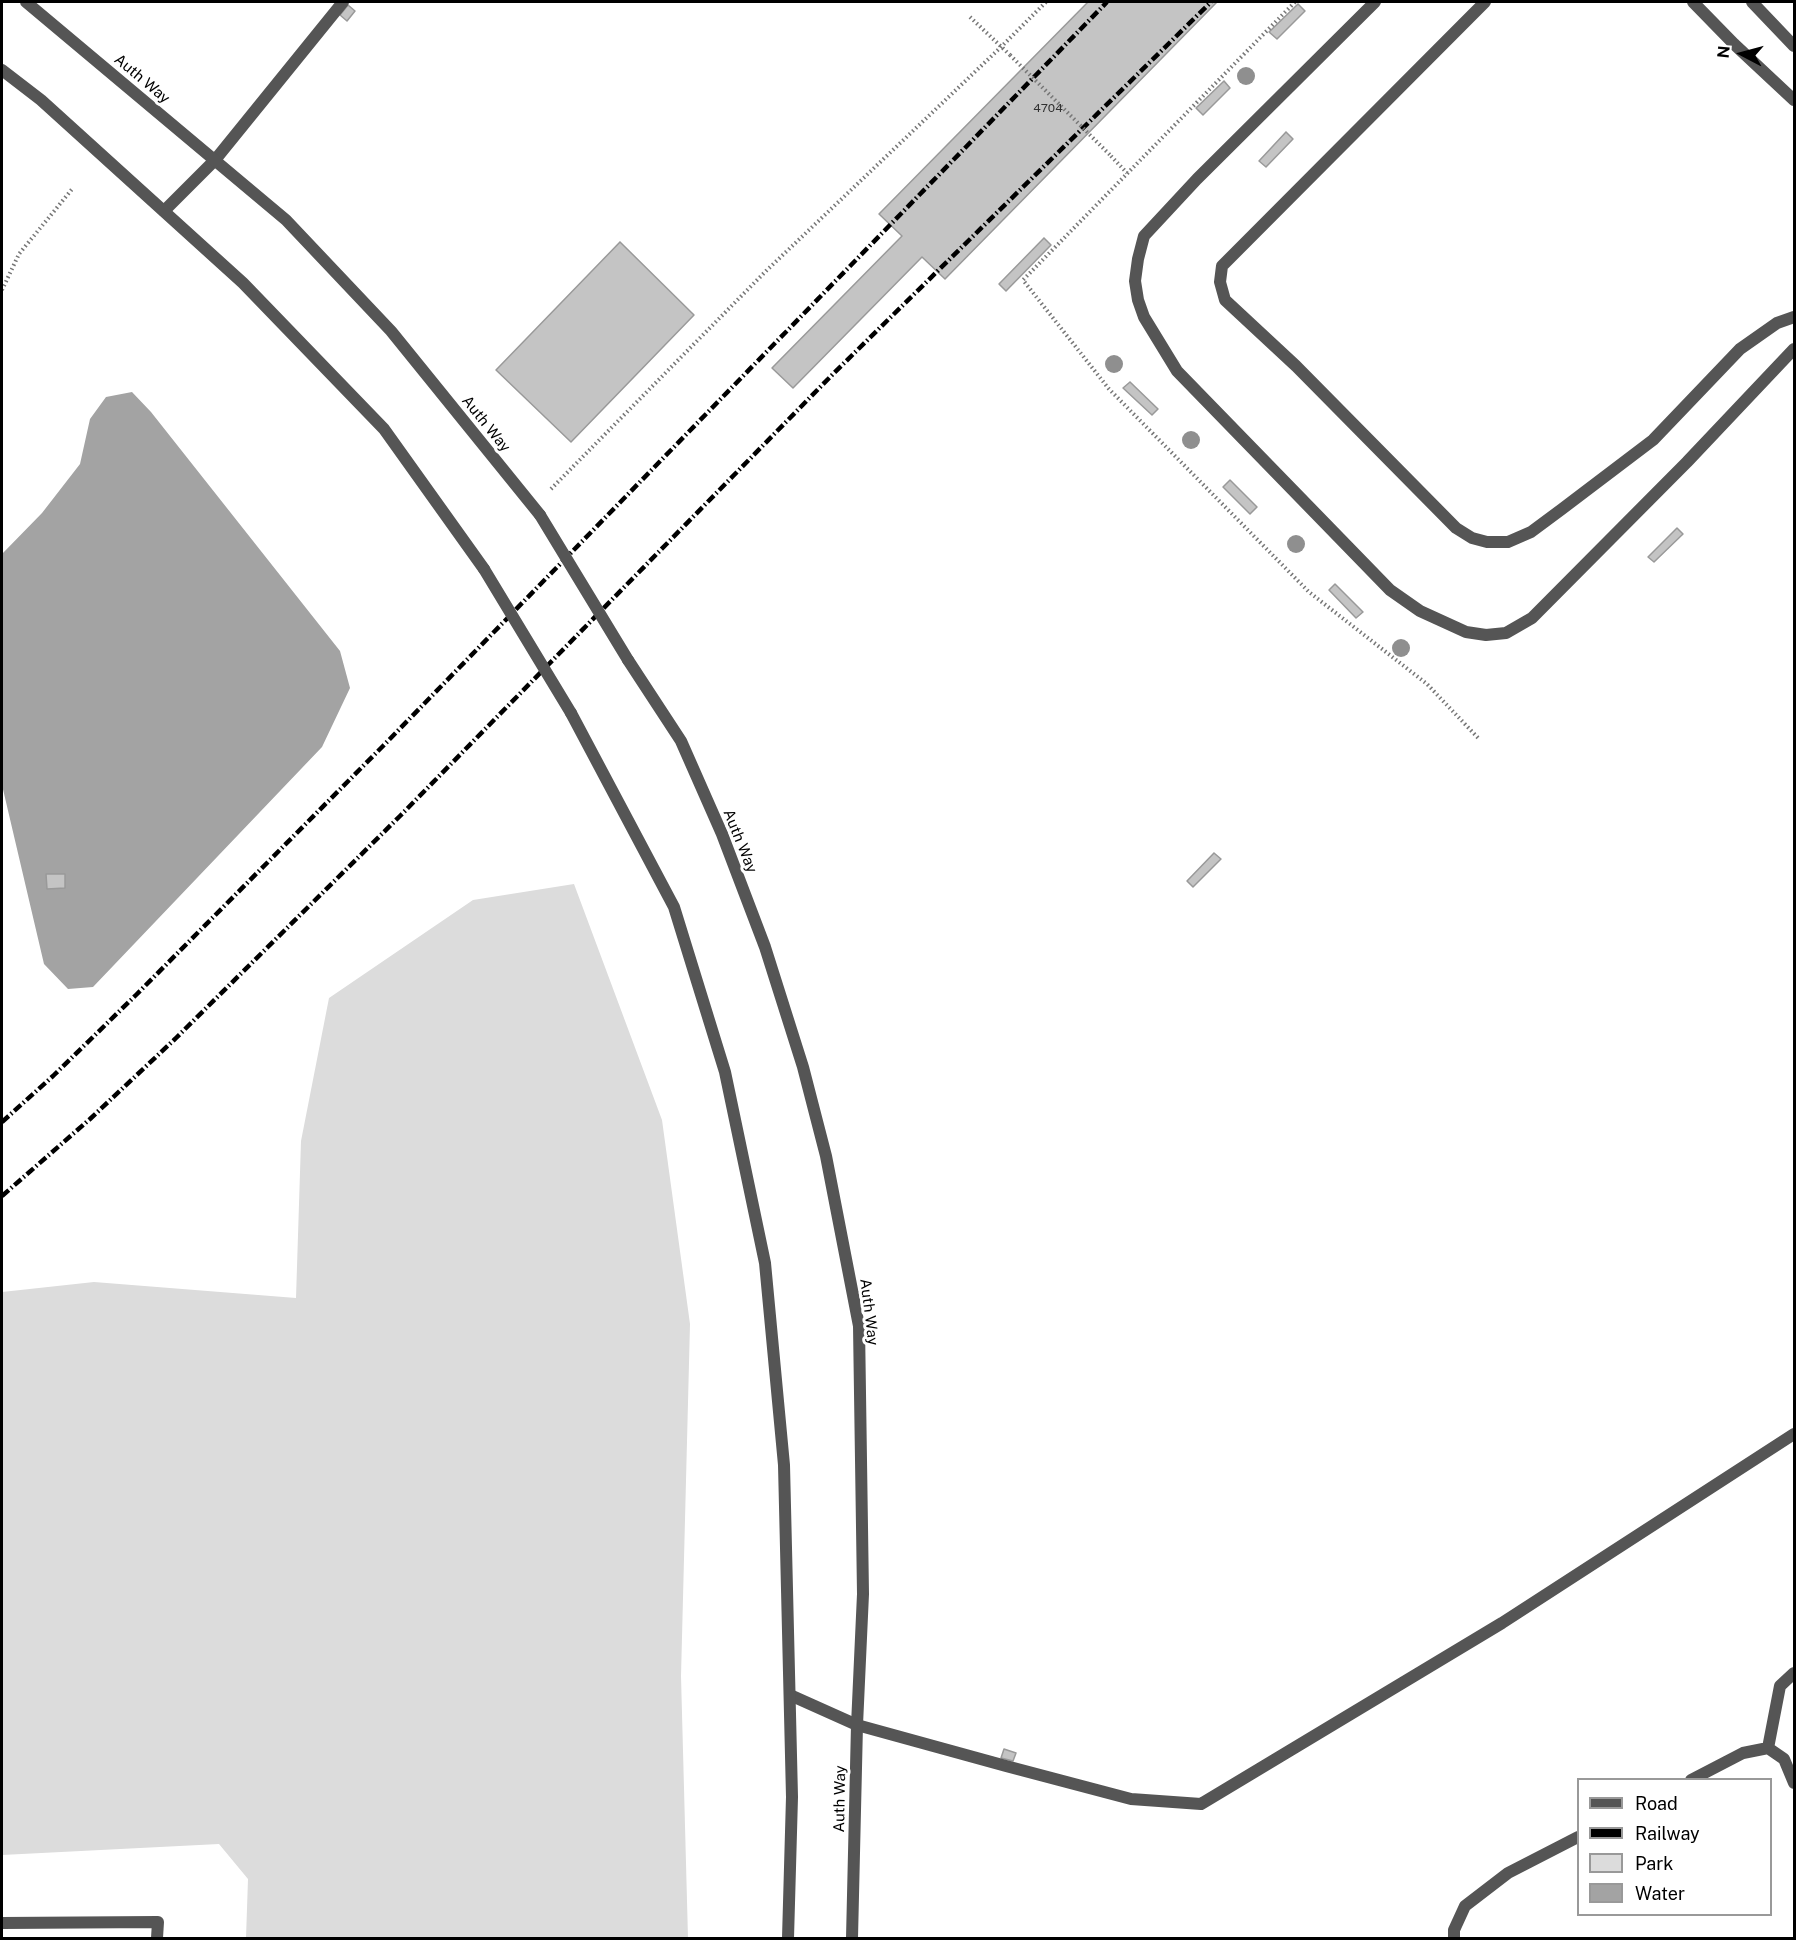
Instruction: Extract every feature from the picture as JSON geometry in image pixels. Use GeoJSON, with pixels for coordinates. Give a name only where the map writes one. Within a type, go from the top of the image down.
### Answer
{"type":"FeatureCollection","features":[{"type":"Feature","properties":{"kind":"street","name":"Auth Way"},"geometry":{"type":"LineString","coordinates":[[26,2],[286,220],[391,331],[537,511],[627,660],[681,741],[722,834],[765,947],[803,1067],[826,1156],[859,1326],[863,1594],[857,1725],[852,1938]]}},
{"type":"Feature","properties":{"kind":"street"},"geometry":{"type":"LineString","coordinates":[[164,211],[214,160],[343,2]]}},
{"type":"Feature","properties":{"kind":"street"},"geometry":{"type":"LineString","coordinates":[[1375,2],[1197,178],[1144,236],[1135,281],[1144,317],[1177,371],[1390,590],[1420,611],[1466,632],[1486,635],[1506,633],[1532,618],[1794,349]]}},
{"type":"Feature","properties":{"kind":"street"},"geometry":{"type":"LineString","coordinates":[[1485,2],[1222,266],[1220,282],[1225,300],[1296,366],[1456,528],[1472,538],[1487,542],[1508,542],[1531,532],[1562,510],[1653,440],[1740,349],[1777,323],[1794,317]]}},
{"type":"Feature","properties":{"kind":"street"},"geometry":{"type":"LineString","coordinates":[[1693,2],[1794,100]]}},
{"type":"Feature","properties":{"kind":"street"},"geometry":{"type":"LineString","coordinates":[[1752,2],[1794,45]]}},
{"type":"Feature","properties":{"kind":"street"},"geometry":{"type":"LineString","coordinates":[[2,70],[41,100],[243,283],[384,429],[484,569],[571,713],[674,907],[725,1072],[765,1263],[784,1465],[792,1797],[788,1938]]}},
{"type":"Feature","properties":{"kind":"street"},"geometry":{"type":"LineString","coordinates":[[790,1695],[857,1725],[1131,1799],[1201,1804],[1502,1623],[1794,1434]]}},
{"type":"Feature","properties":{"kind":"street"},"geometry":{"type":"LineString","coordinates":[[1768,1748],[1780,1686],[1794,1673]]}},
{"type":"Feature","properties":{"kind":"street"},"geometry":{"type":"LineString","coordinates":[[1693,1778],[1743,1753],[1768,1748],[1784,1759],[1794,1784]]}},
{"type":"Feature","properties":{"kind":"street"},"geometry":{"type":"LineString","coordinates":[[1454,1938],[1454,1930],[1465,1906],[1508,1873],[1577,1838]]}},
{"type":"Feature","properties":{"kind":"street"},"geometry":{"type":"LineString","coordinates":[[2,1923],[158,1922],[157,1938]]}},
{"type":"Feature","properties":{"kind":"path"},"geometry":{"type":"LineString","coordinates":[[537,511],[766,271],[1046,2]]}},
{"type":"Feature","properties":{"kind":"path"},"geometry":{"type":"LineString","coordinates":[[970,17],[1127,173]]}},
{"type":"Feature","properties":{"kind":"path"},"geometry":{"type":"LineString","coordinates":[[2,290],[19,254],[73,188]]}},
{"type":"Feature","properties":{"kind":"green space"},"geometry":{"type":"Polygon","coordinates":[[[574,884],[662,1120],[690,1324],[681,1676],[688,1938],[246,1938],[248,1879],[219,1844],[2,1855],[2,1292],[94,1282],[296,1298],[301,1141],[329,998],[473,900],[574,884]]]}},
{"type":"Feature","properties":{"kind":"water"},"geometry":{"type":"Polygon","coordinates":[[[132,392],[151,412],[340,651],[350,688],[322,747],[93,987],[68,989],[44,964],[2,785],[2,554],[42,513],[80,464],[90,419],[106,397],[132,392]]]}},
{"type":"Feature","properties":{"kind":"building"},"geometry":{"type":"Polygon","coordinates":[[[1088,2],[1217,2],[945,279],[922,257],[793,388],[772,368],[902,236],[879,214],[1088,2]]]}},
{"type":"Feature","properties":{"kind":"building"},"geometry":{"type":"Polygon","coordinates":[[[1298,4],[1305,11],[1277,39],[1269,32],[1298,4]]]}},
{"type":"Feature","properties":{"kind":"building"},"geometry":{"type":"Polygon","coordinates":[[[348,5],[355,11],[347,21],[340,15],[348,5]]]}},
{"type":"Feature","properties":{"kind":"building"},"geometry":{"type":"Polygon","coordinates":[[[1224,81],[1230,88],[1203,115],[1196,108],[1224,81]]]}},
{"type":"Feature","properties":{"kind":"building"},"geometry":{"type":"Polygon","coordinates":[[[1286,132],[1293,139],[1266,167],[1259,161],[1286,132]]]}},
{"type":"Feature","properties":{"kind":"building"},"geometry":{"type":"Polygon","coordinates":[[[1044,238],[1051,245],[1006,291],[999,284],[1044,238]]]}},
{"type":"Feature","properties":{"kind":"building"},"geometry":{"type":"Polygon","coordinates":[[[620,242],[694,315],[571,442],[496,370],[620,242]]]}},
{"type":"Feature","properties":{"kind":"building"},"geometry":{"type":"Polygon","coordinates":[[[1130,382],[1158,409],[1152,415],[1123,388],[1130,382]]]}},
{"type":"Feature","properties":{"kind":"building"},"geometry":{"type":"Polygon","coordinates":[[[1230,480],[1257,507],[1250,514],[1223,487],[1230,480]]]}},
{"type":"Feature","properties":{"kind":"building"},"geometry":{"type":"Polygon","coordinates":[[[1677,528],[1683,534],[1654,562],[1648,557],[1677,528]]]}},
{"type":"Feature","properties":{"kind":"building"},"geometry":{"type":"Polygon","coordinates":[[[1335,584],[1363,612],[1356,618],[1329,590],[1335,584]]]}},
{"type":"Feature","properties":{"kind":"building"},"geometry":{"type":"Polygon","coordinates":[[[1214,853],[1221,859],[1193,887],[1187,881],[1214,853]]]}},
{"type":"Feature","properties":{"kind":"building"},"geometry":{"type":"Polygon","coordinates":[[[46,874],[65,874],[65,888],[47,889],[46,874]]]}},
{"type":"Feature","properties":{"kind":"building"},"geometry":{"type":"Polygon","coordinates":[[[1004,1749],[1016,1753],[1013,1761],[1001,1758],[1004,1749]]]}},
{"type":"Feature","properties":{"kind":"railway"},"geometry":{"type":"LineString","coordinates":[[2,1122],[136,995],[383,746],[1107,2]]}},
{"type":"Feature","properties":{"kind":"railway"},"geometry":{"type":"LineString","coordinates":[[2,1196],[90,1119],[175,1039],[400,816],[834,373],[1211,2]]}}]}
